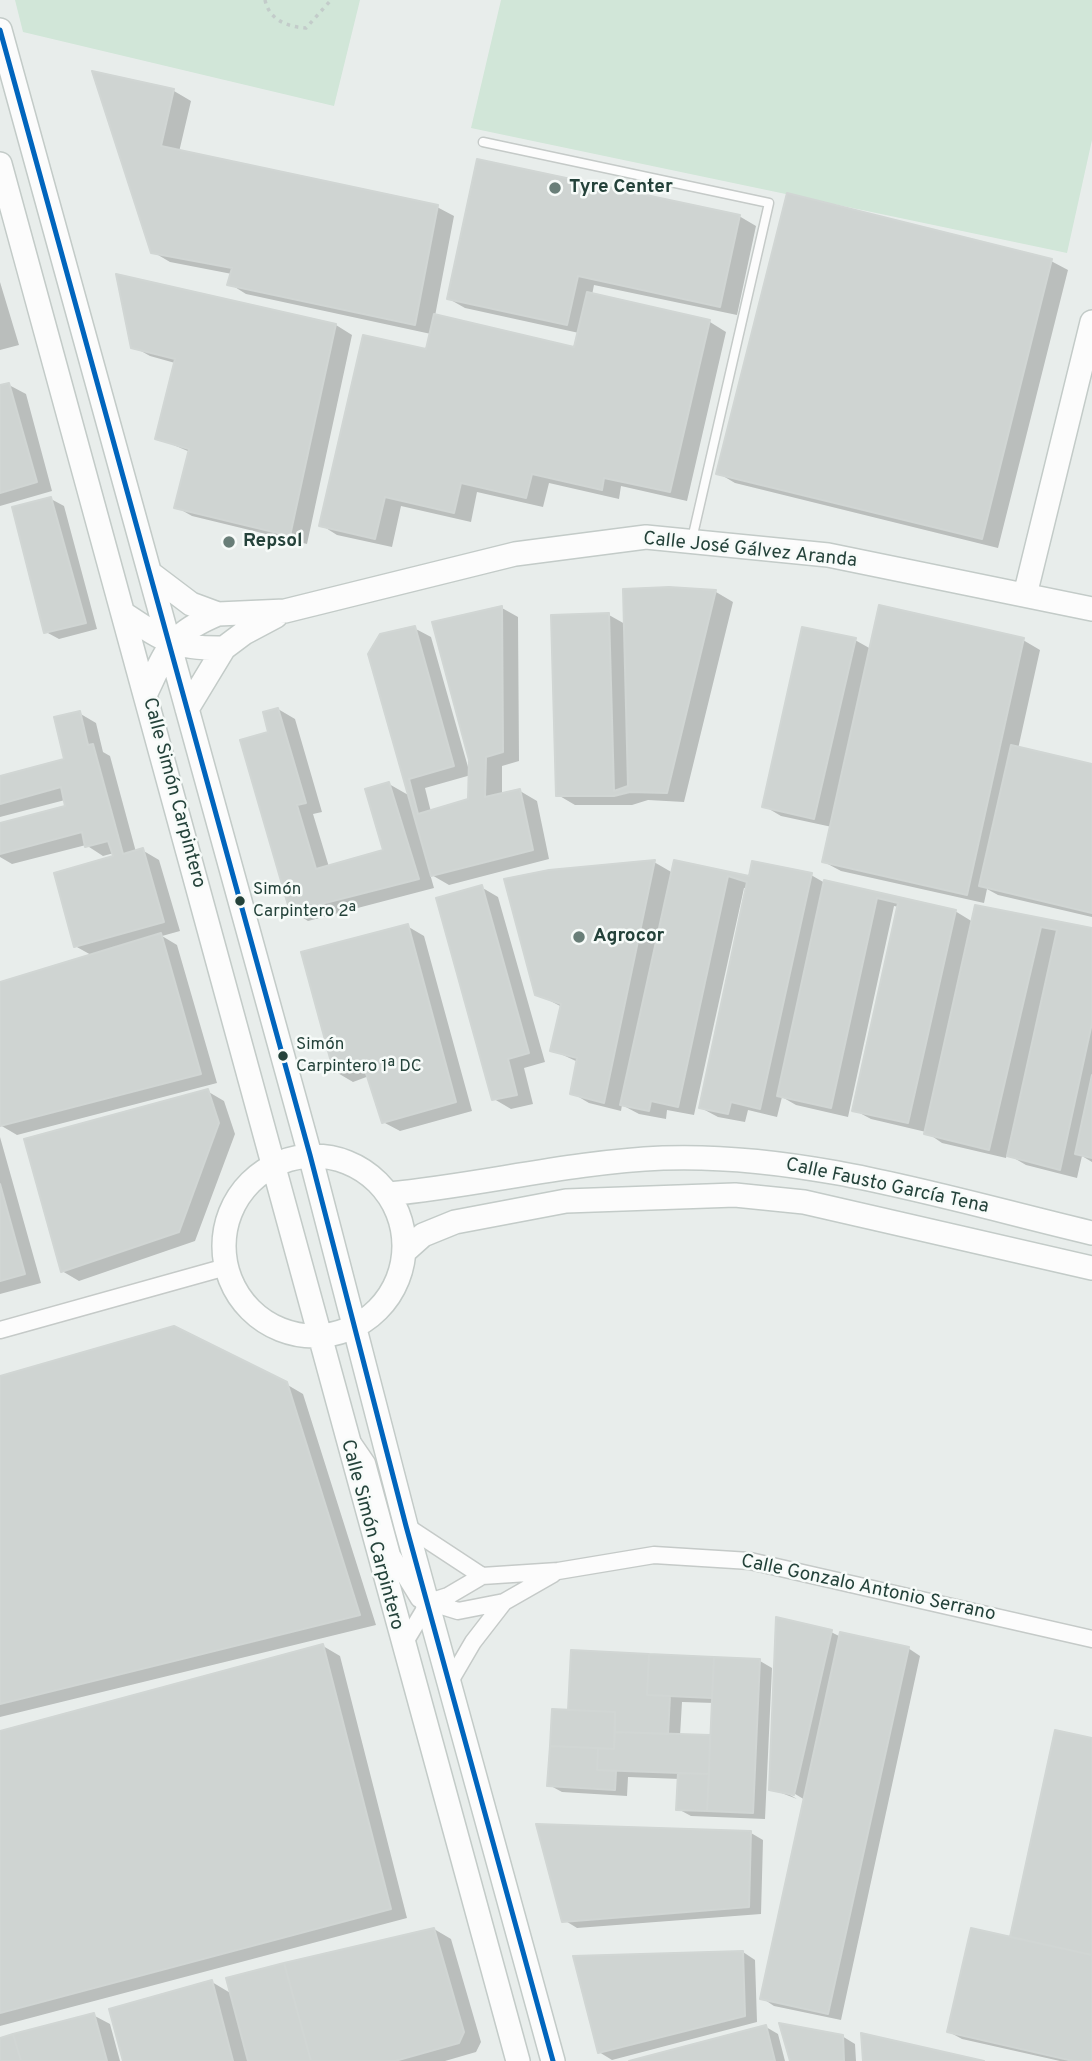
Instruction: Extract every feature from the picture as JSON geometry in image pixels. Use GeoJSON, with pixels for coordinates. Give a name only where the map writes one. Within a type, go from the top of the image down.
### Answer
{"type":"FeatureCollection","features":[{"type":"Feature","properties":{"kind":"street","name":"Calle Simón Carpintero"},"geometry":{"type":"LineString","coordinates":[[0,30],[310,1155],[406,1526],[553,2061]]}},
{"type":"Feature","properties":{"kind":"street","name":"Calle Simón Carpintero"},"geometry":{"type":"LineString","coordinates":[[0,164],[146,693],[340,1422],[518,2061]]}},
{"type":"Feature","properties":{"kind":"street"},"geometry":{"type":"LineString","coordinates":[[1025,595],[1092,322]]}},
{"type":"Feature","properties":{"kind":"street","name":"Calle José Gálvez Aranda"},"geometry":{"type":"LineString","coordinates":[[149,573],[191,604],[218,614],[285,611],[515,554],[646,537],[828,555],[1092,609]]}},
{"type":"Feature","properties":{"kind":"street","name":"Calle José Gálvez Aranda"},"geometry":{"type":"LineString","coordinates":[[187,709],[224,648],[244,633],[285,611]]}},
{"type":"Feature","properties":{"kind":"street"},"geometry":{"type":"LineString","coordinates":[[124,614],[169,643],[187,648],[224,648]]}},
{"type":"Feature","properties":{"kind":"street"},"geometry":{"type":"LineString","coordinates":[[146,693],[169,643],[198,622],[218,614]]}},
{"type":"Feature","properties":{"kind":"street"},"geometry":{"type":"LineString","coordinates":[[310,1155],[341,1159],[368,1172],[389,1194],[401,1222],[404,1252],[397,1282],[380,1308],[356,1326],[317,1337],[286,1333],[259,1318],[238,1296],[226,1267],[223,1237],[232,1208],[249,1183],[273,1165],[310,1155]]}},
{"type":"Feature","properties":{"kind":"street","name":"Calle Fausto García Tena"},"geometry":{"type":"LineString","coordinates":[[389,1194],[446,1189],[534,1171],[663,1158],[743,1160],[815,1168],[1092,1233]]}},
{"type":"Feature","properties":{"kind":"street","name":"Calle Fausto García Tena"},"geometry":{"type":"LineString","coordinates":[[404,1252],[423,1235],[455,1222],[566,1201],[735,1195],[804,1202],[1092,1268]]}},
{"type":"Feature","properties":{"kind":"street"},"geometry":{"type":"LineString","coordinates":[[0,1330],[226,1267]]}},
{"type":"Feature","properties":{"kind":"street","name":"Calle Simón Carpintero"},"geometry":{"type":"LineString","coordinates":[[340,1422],[367,1463],[392,1555],[419,1599],[429,1602]]}},
{"type":"Feature","properties":{"kind":"street"},"geometry":{"type":"LineString","coordinates":[[406,1526],[482,1576]]}},
{"type":"Feature","properties":{"kind":"street","name":"Calle Gonzalo Antonio Serrano"},"geometry":{"type":"LineString","coordinates":[[429,1602],[448,1596],[482,1576],[558,1572],[654,1555],[750,1561],[1092,1639]]}},
{"type":"Feature","properties":{"kind":"street","name":"Calle Gonzalo Antonio Serrano"},"geometry":{"type":"LineString","coordinates":[[429,1602],[458,1611],[504,1602],[558,1572]]}},
{"type":"Feature","properties":{"kind":"street","name":"Calle Simón Carpintero"},"geometry":{"type":"LineString","coordinates":[[402,1647],[429,1602]]}},
{"type":"Feature","properties":{"kind":"street","name":"Calle Gonzalo Antonio Serrano"},"geometry":{"type":"LineString","coordinates":[[449,1683],[473,1642],[504,1602]]}},
{"type":"Feature","properties":{"kind":"street"},"geometry":{"type":"LineString","coordinates":[[462,1862],[475,1873],[485,1873],[495,1852]]}},
{"type":"Feature","properties":{"kind":"street"},"geometry":{"type":"LineString","coordinates":[[474,1905],[486,1886],[497,1886],[508,1895]]}},
{"type":"Feature","properties":{"kind":"lane"},"geometry":{"type":"LineString","coordinates":[[483,142],[769,203],[691,542]]}},
{"type":"Feature","properties":{"kind":"path"},"geometry":{"type":"LineString","coordinates":[[265,0],[267,9],[286,26],[306,28],[331,0]]}},
{"type":"Feature","properties":{"kind":"green space"},"geometry":{"type":"Polygon","coordinates":[[[15,0],[360,0],[334,106],[23,32],[15,0]]]}},
{"type":"Feature","properties":{"kind":"green space"},"geometry":{"type":"Polygon","coordinates":[[[501,0],[1092,0],[1092,140],[1067,253],[471,128],[501,0]]]}},
{"type":"Feature","properties":{"kind":"building"},"geometry":{"type":"Polygon","coordinates":[[[92,71],[174,89],[161,146],[438,205],[415,325],[227,285],[232,268],[151,253],[92,71]]]}},
{"type":"Feature","properties":{"kind":"building"},"geometry":{"type":"Polygon","coordinates":[[[477,159],[740,215],[720,307],[578,276],[567,325],[447,299],[477,159]]]}},
{"type":"Feature","properties":{"kind":"building"},"geometry":{"type":"Polygon","coordinates":[[[787,193],[1052,259],[982,539],[716,474],[787,193]]]}},
{"type":"Feature","properties":{"kind":"building"},"geometry":{"type":"Polygon","coordinates":[[[116,274],[336,324],[290,536],[174,508],[189,449],[155,439],[175,359],[131,348],[116,274]]]}},
{"type":"Feature","properties":{"kind":"building"},"geometry":{"type":"Polygon","coordinates":[[[587,292],[710,320],[670,492],[604,478],[602,490],[532,474],[526,498],[461,483],[454,513],[385,497],[375,539],[319,526],[363,335],[426,349],[434,314],[574,347],[587,292]]]}},
{"type":"Feature","properties":{"kind":"building"},"geometry":{"type":"Polygon","coordinates":[[[9,383],[37,482],[0,493],[0,385],[9,383]]]}},
{"type":"Feature","properties":{"kind":"building"},"geometry":{"type":"Polygon","coordinates":[[[51,497],[86,623],[44,633],[12,507],[51,497]]]}},
{"type":"Feature","properties":{"kind":"building"},"geometry":{"type":"Polygon","coordinates":[[[669,587],[716,590],[667,793],[556,796],[551,615],[609,613],[614,791],[628,786],[623,589],[669,587]]]}},
{"type":"Feature","properties":{"kind":"building"},"geometry":{"type":"Polygon","coordinates":[[[879,605],[1024,638],[967,895],[822,862],[879,605]]]}},
{"type":"Feature","properties":{"kind":"building"},"geometry":{"type":"Polygon","coordinates":[[[502,606],[503,752],[486,757],[485,797],[520,789],[533,850],[431,876],[368,654],[380,634],[415,626],[454,766],[409,779],[418,814],[468,799],[469,760],[432,622],[502,606]]]}},
{"type":"Feature","properties":{"kind":"building"},"geometry":{"type":"Polygon","coordinates":[[[802,627],[856,638],[814,819],[762,807],[802,627]]]}},
{"type":"Feature","properties":{"kind":"building"},"geometry":{"type":"Polygon","coordinates":[[[278,708],[306,803],[297,805],[316,869],[383,850],[365,789],[389,782],[419,879],[290,912],[240,740],[268,732],[263,712],[278,708]]]}},
{"type":"Feature","properties":{"kind":"building"},"geometry":{"type":"Polygon","coordinates":[[[80,711],[88,745],[93,744],[123,854],[143,848],[164,922],[74,947],[54,873],[113,856],[108,841],[85,847],[82,832],[0,854],[0,823],[65,806],[61,787],[0,804],[0,776],[64,759],[54,717],[80,711]]]}},
{"type":"Feature","properties":{"kind":"building"},"geometry":{"type":"Polygon","coordinates":[[[1011,745],[1092,764],[1092,913],[979,886],[1011,745]]]}},
{"type":"Feature","properties":{"kind":"building","name":"Agrocor"},"geometry":{"type":"Polygon","coordinates":[[[655,860],[604,1103],[570,1094],[577,1058],[550,1051],[561,1004],[535,995],[504,879],[549,870],[655,860]]]}},
{"type":"Feature","properties":{"kind":"building"},"geometry":{"type":"Polygon","coordinates":[[[674,860],[749,876],[752,861],[812,873],[760,1109],[731,1102],[728,1114],[699,1108],[747,882],[728,876],[678,1107],[651,1101],[649,1111],[620,1105],[674,860]]]}},
{"type":"Feature","properties":{"kind":"building"},"geometry":{"type":"Polygon","coordinates":[[[824,880],[956,910],[908,1123],[852,1111],[898,903],[877,898],[831,1108],[777,1096],[824,880]]]}},
{"type":"Feature","properties":{"kind":"building"},"geometry":{"type":"Polygon","coordinates":[[[482,885],[529,1053],[508,1059],[517,1095],[492,1100],[436,898],[482,885]]]}},
{"type":"Feature","properties":{"kind":"building"},"geometry":{"type":"Polygon","coordinates":[[[975,905],[1092,928],[1092,1023],[1060,1170],[1007,1156],[1057,930],[1041,927],[989,1150],[924,1134],[975,905]]]}},
{"type":"Feature","properties":{"kind":"building"},"geometry":{"type":"Polygon","coordinates":[[[408,924],[456,1102],[382,1123],[363,1064],[334,1073],[301,952],[408,924]]]}},
{"type":"Feature","properties":{"kind":"building"},"geometry":{"type":"Polygon","coordinates":[[[161,933],[201,1074],[0,1126],[0,982],[161,933]]]}},
{"type":"Feature","properties":{"kind":"building"},"geometry":{"type":"Polygon","coordinates":[[[1092,1075],[1092,1158],[1075,1154],[1092,1075]]]}},
{"type":"Feature","properties":{"kind":"building"},"geometry":{"type":"Polygon","coordinates":[[[208,1089],[219,1123],[179,1232],[61,1272],[24,1139],[208,1089]]]}},
{"type":"Feature","properties":{"kind":"building"},"geometry":{"type":"Polygon","coordinates":[[[0,1184],[25,1274],[0,1281],[0,1184]]]}},
{"type":"Feature","properties":{"kind":"building"},"geometry":{"type":"Polygon","coordinates":[[[174,1326],[287,1382],[360,1615],[0,1704],[0,1376],[174,1326]]]}},
{"type":"Feature","properties":{"kind":"building"},"geometry":{"type":"Polygon","coordinates":[[[776,1617],[832,1630],[794,1795],[769,1790],[776,1617]]]}},
{"type":"Feature","properties":{"kind":"building"},"geometry":{"type":"Polygon","coordinates":[[[840,1632],[909,1647],[828,2014],[760,1999],[840,1632]]]}},
{"type":"Feature","properties":{"kind":"building"},"geometry":{"type":"Polygon","coordinates":[[[323,1644],[391,1909],[0,2013],[0,1731],[323,1644]]]}},
{"type":"Feature","properties":{"kind":"building"},"geometry":{"type":"Polygon","coordinates":[[[571,1650],[649,1654],[647,1695],[670,1696],[668,1734],[615,1732],[615,1712],[568,1710],[571,1650]]]}},
{"type":"Feature","properties":{"kind":"building"},"geometry":{"type":"Polygon","coordinates":[[[649,1654],[714,1657],[712,1698],[647,1695],[649,1654]]]}},
{"type":"Feature","properties":{"kind":"building"},"geometry":{"type":"Polygon","coordinates":[[[714,1657],[760,1659],[753,1813],[707,1811],[714,1657]]]}},
{"type":"Feature","properties":{"kind":"building"},"geometry":{"type":"Polygon","coordinates":[[[552,1709],[615,1712],[614,1749],[550,1746],[552,1709]]]}},
{"type":"Feature","properties":{"kind":"building"},"geometry":{"type":"Polygon","coordinates":[[[1055,1730],[1092,1738],[1092,1955],[1010,1937],[1055,1730]]]}},
{"type":"Feature","properties":{"kind":"building"},"geometry":{"type":"Polygon","coordinates":[[[615,1732],[710,1735],[709,1774],[597,1770],[598,1748],[614,1749],[615,1732]]]}},
{"type":"Feature","properties":{"kind":"building"},"geometry":{"type":"Polygon","coordinates":[[[550,1746],[598,1748],[597,1770],[616,1771],[615,1790],[547,1786],[550,1746]]]}},
{"type":"Feature","properties":{"kind":"building"},"geometry":{"type":"Polygon","coordinates":[[[678,1773],[709,1774],[707,1811],[676,1810],[678,1773]]]}},
{"type":"Feature","properties":{"kind":"building"},"geometry":{"type":"Polygon","coordinates":[[[536,1824],[751,1831],[749,1907],[562,1922],[536,1824]]]}},
{"type":"Feature","properties":{"kind":"building"},"geometry":{"type":"Polygon","coordinates":[[[434,1928],[464,2032],[459,2043],[395,2061],[311,2061],[284,1963],[434,1928]]]}},
{"type":"Feature","properties":{"kind":"building"},"geometry":{"type":"Polygon","coordinates":[[[971,1928],[1092,1955],[1092,2061],[1073,2061],[947,2032],[971,1928]]]}},
{"type":"Feature","properties":{"kind":"building"},"geometry":{"type":"Polygon","coordinates":[[[743,1951],[745,2016],[598,2053],[573,1956],[743,1951]]]}},
{"type":"Feature","properties":{"kind":"building"},"geometry":{"type":"Polygon","coordinates":[[[284,1963],[311,2061],[248,2061],[226,1978],[284,1963]]]}},
{"type":"Feature","properties":{"kind":"building"},"geometry":{"type":"Polygon","coordinates":[[[212,1980],[233,2061],[123,2061],[109,2009],[212,1980]]]}},
{"type":"Feature","properties":{"kind":"building"},"geometry":{"type":"Polygon","coordinates":[[[94,2013],[107,2061],[21,2061],[13,2034],[94,2013]]]}},
{"type":"Feature","properties":{"kind":"building"},"geometry":{"type":"Polygon","coordinates":[[[779,2023],[843,2035],[844,2061],[790,2061],[779,2023]]]}},
{"type":"Feature","properties":{"kind":"building"},"geometry":{"type":"Polygon","coordinates":[[[766,2025],[775,2061],[629,2061],[766,2025]]]}},
{"type":"Feature","properties":{"kind":"building"},"geometry":{"type":"Polygon","coordinates":[[[861,2033],[984,2061],[863,2061],[861,2033]]]}},
{"type":"Feature","properties":{"kind":"building"},"geometry":{"type":"Polygon","coordinates":[[[13,2034],[21,2061],[0,2061],[0,2038],[13,2034]]]}},
{"type":"Feature","properties":{"kind":"transit line"},"geometry":{"type":"LineString","coordinates":[[0,30],[310,1155],[406,1526],[553,2061]]}},
{"type":"Feature","properties":{"kind":"place","name":"Tyre Center"},"geometry":{"type":"Point","coordinates":[555,188]}},
{"type":"Feature","properties":{"kind":"place","name":"Repsol"},"geometry":{"type":"Point","coordinates":[229,542]}},
{"type":"Feature","properties":{"kind":"place","name":"Simón Carpintero 2ª"},"geometry":{"type":"Point","coordinates":[240,901]}},
{"type":"Feature","properties":{"kind":"place","name":"Agrocor"},"geometry":{"type":"Point","coordinates":[579,937]}},
{"type":"Feature","properties":{"kind":"place","name":"Simón Carpintero 1ª DC"},"geometry":{"type":"Point","coordinates":[283,1056]}}]}
